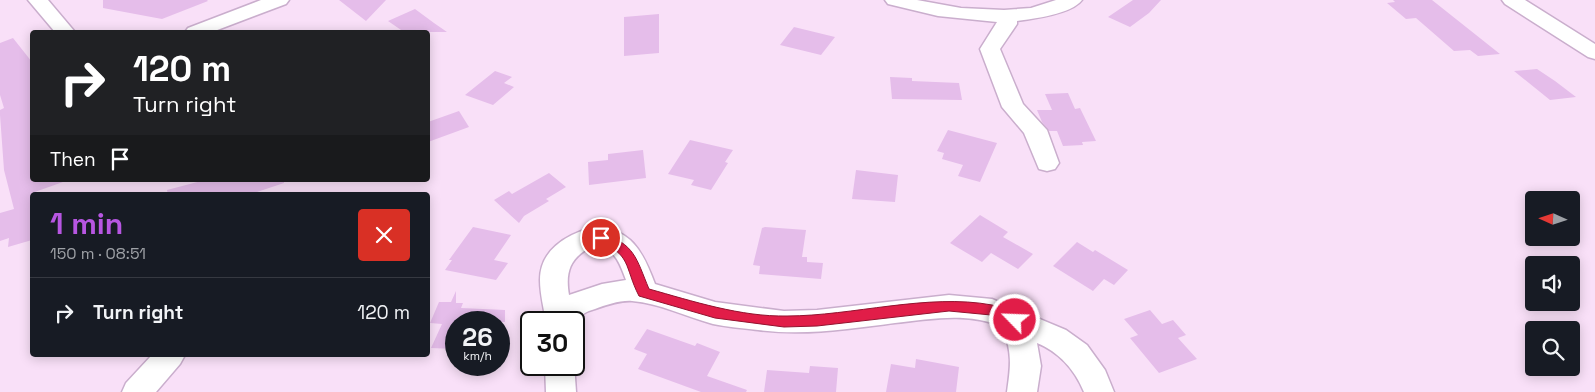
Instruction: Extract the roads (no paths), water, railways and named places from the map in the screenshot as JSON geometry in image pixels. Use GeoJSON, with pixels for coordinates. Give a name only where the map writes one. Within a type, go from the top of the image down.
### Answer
{"type":"FeatureCollection","features":[{"type":"Feature","properties":{"kind":"street"},"geometry":{"type":"LineString","coordinates":[[38,0],[63,30]]}},
{"type":"Feature","properties":{"kind":"street"},"geometry":{"type":"LineString","coordinates":[[200,30],[279,0]]}},
{"type":"Feature","properties":{"kind":"street"},"geometry":{"type":"LineString","coordinates":[[895,0],[956,13],[1007,15],[1046,11],[1072,0]]}},
{"type":"Feature","properties":{"kind":"street"},"geometry":{"type":"LineString","coordinates":[[1512,0],[1595,53]]}},
{"type":"Feature","properties":{"kind":"street"},"geometry":{"type":"LineString","coordinates":[[1007,15],[1007,24],[990,49],[1014,107],[1035,130],[1047,163]]}},
{"type":"Feature","properties":{"kind":"street"},"geometry":{"type":"LineString","coordinates":[[558,311],[554,279],[556,268],[568,248],[579,241],[601,238],[618,244],[630,258],[644,292]]}},
{"type":"Feature","properties":{"kind":"street"},"geometry":{"type":"LineString","coordinates":[[566,311],[590,299],[630,290],[644,292],[715,313],[784,322],[817,321],[949,306],[992,310],[1056,338],[1077,354],[1099,392]]}},
{"type":"Feature","properties":{"kind":"street"},"geometry":{"type":"LineString","coordinates":[[1015,320],[1025,350],[1026,366],[1022,392]]}},
{"type":"Feature","properties":{"kind":"street"},"geometry":{"type":"LineString","coordinates":[[136,392],[168,357]]}},
{"type":"Feature","properties":{"kind":"street"},"geometry":{"type":"LineString","coordinates":[[560,376],[561,392]]}}]}
